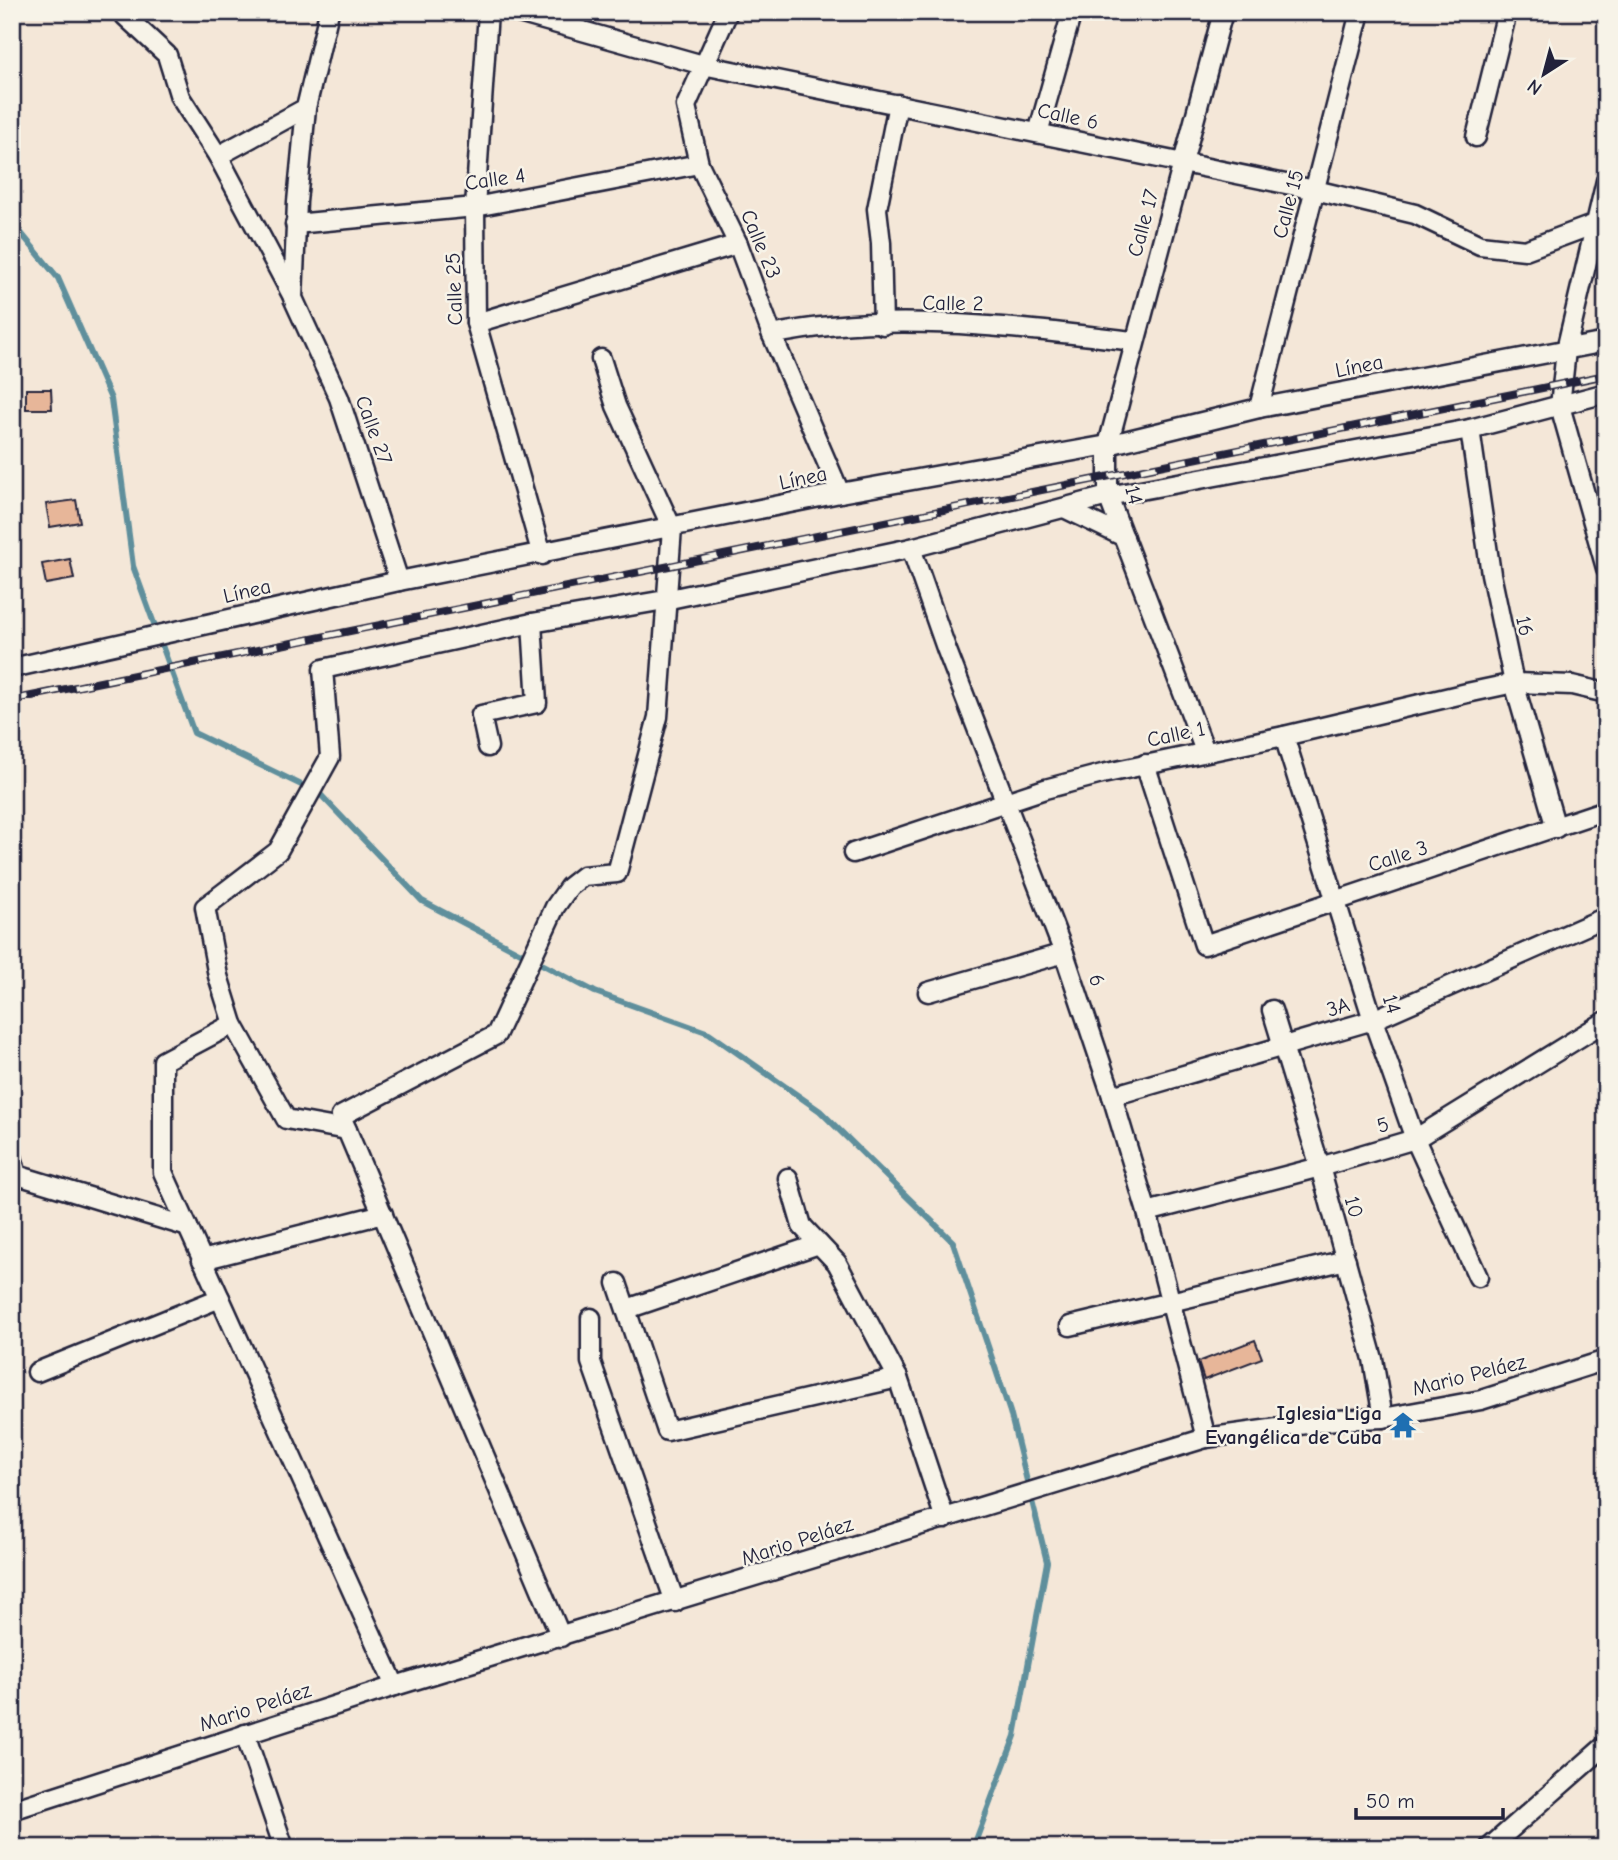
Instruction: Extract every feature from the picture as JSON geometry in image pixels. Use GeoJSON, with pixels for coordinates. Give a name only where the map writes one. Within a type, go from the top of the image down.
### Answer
{"type":"FeatureCollection","features":[{"type":"Feature","properties":{"kind":"street","name":"Calle 27"},"geometry":{"type":"LineString","coordinates":[[293,298],[295,224],[306,108],[328,12]]}},
{"type":"Feature","properties":{"kind":"street","name":"Calle 25"},"geometry":{"type":"LineString","coordinates":[[488,12],[475,207],[476,323],[542,555]]}},
{"type":"Feature","properties":{"kind":"street","name":"Calle 6"},"geometry":{"type":"LineString","coordinates":[[515,12],[703,65],[1315,190],[1415,214],[1480,245],[1525,250],[1600,223]]}},
{"type":"Feature","properties":{"kind":"street","name":"Calle 23"},"geometry":{"type":"LineString","coordinates":[[728,12],[686,106],[699,164],[738,244],[772,335],[840,493]]}},
{"type":"Feature","properties":{"kind":"street"},"geometry":{"type":"LineString","coordinates":[[1038,133],[1072,12]]}},
{"type":"Feature","properties":{"kind":"street","name":"Calle 17"},"geometry":{"type":"LineString","coordinates":[[1108,445],[1223,12]]}},
{"type":"Feature","properties":{"kind":"street","name":"Calle 15"},"geometry":{"type":"LineString","coordinates":[[1259,408],[1360,12]]}},
{"type":"Feature","properties":{"kind":"street"},"geometry":{"type":"LineString","coordinates":[[1476,137],[1507,12]]}},
{"type":"Feature","properties":{"kind":"street","name":"Calle 27"},"geometry":{"type":"LineString","coordinates":[[125,16],[167,55],[180,97],[218,156],[293,298],[339,398],[399,581]]}},
{"type":"Feature","properties":{"kind":"street"},"geometry":{"type":"LineString","coordinates":[[883,325],[881,243],[877,209],[898,104]]}},
{"type":"Feature","properties":{"kind":"street"},"geometry":{"type":"LineString","coordinates":[[218,156],[306,108]]}},
{"type":"Feature","properties":{"kind":"street","name":"Calle 4"},"geometry":{"type":"LineString","coordinates":[[295,224],[475,207],[699,164]]}},
{"type":"Feature","properties":{"kind":"street"},"geometry":{"type":"LineString","coordinates":[[1606,181],[1600,223],[1566,350],[1560,406],[1606,568]]}},
{"type":"Feature","properties":{"kind":"street"},"geometry":{"type":"LineString","coordinates":[[476,323],[738,244]]}},
{"type":"Feature","properties":{"kind":"street","name":"Calle 2"},"geometry":{"type":"LineString","coordinates":[[772,335],[819,325],[981,324],[1134,341]]}},
{"type":"Feature","properties":{"kind":"street","name":"Línea"},"geometry":{"type":"LineString","coordinates":[[12,668],[399,581],[542,555],[840,493],[1108,445],[1259,408],[1606,342]]}},
{"type":"Feature","properties":{"kind":"street"},"geometry":{"type":"LineString","coordinates":[[561,1637],[341,1116],[496,1035],[555,907],[569,887],[583,876],[617,873],[658,717],[672,528],[624,424],[601,359]]}},
{"type":"Feature","properties":{"kind":"street"},"geometry":{"type":"LineString","coordinates":[[347,1130],[286,1119],[233,1024],[218,976],[205,907],[278,850],[330,757],[323,669],[532,623],[665,600],[911,548],[1108,496],[1470,429],[1606,393]]}},
{"type":"Feature","properties":{"kind":"street","name":"16"},"geometry":{"type":"LineString","coordinates":[[1470,429],[1491,574],[1514,684],[1556,828]]}},
{"type":"Feature","properties":{"kind":"street","name":"14"},"geometry":{"type":"LineString","coordinates":[[1108,445],[1108,496],[1205,751]]}},
{"type":"Feature","properties":{"kind":"street"},"geometry":{"type":"LineString","coordinates":[[1066,509],[1124,537]]}},
{"type":"Feature","properties":{"kind":"street","name":"6"},"geometry":{"type":"LineString","coordinates":[[911,548],[1005,805],[1064,953],[1112,1096],[1147,1212],[1168,1301],[1206,1438]]}},
{"type":"Feature","properties":{"kind":"street"},"geometry":{"type":"LineString","coordinates":[[488,747],[481,715],[537,704],[532,623]]}},
{"type":"Feature","properties":{"kind":"street","name":"Calle 1"},"geometry":{"type":"LineString","coordinates":[[853,853],[1005,805],[1045,789],[1146,764],[1514,684],[1572,685],[1606,693]]}},
{"type":"Feature","properties":{"kind":"street","name":"14"},"geometry":{"type":"LineString","coordinates":[[1284,736],[1373,1020],[1415,1139],[1478,1277]]}},
{"type":"Feature","properties":{"kind":"street","name":"Calle 3"},"geometry":{"type":"LineString","coordinates":[[1146,764],[1204,945],[1606,810]]}},
{"type":"Feature","properties":{"kind":"street","name":"3A"},"geometry":{"type":"LineString","coordinates":[[1112,1096],[1373,1020],[1606,917]]}},
{"type":"Feature","properties":{"kind":"street"},"geometry":{"type":"LineString","coordinates":[[928,992],[1064,953]]}},
{"type":"Feature","properties":{"kind":"street","name":"10"},"geometry":{"type":"LineString","coordinates":[[1272,1010],[1346,1260],[1373,1360],[1383,1418]]}},
{"type":"Feature","properties":{"kind":"street","name":"5"},"geometry":{"type":"LineString","coordinates":[[1147,1212],[1415,1139],[1606,1021]]}},
{"type":"Feature","properties":{"kind":"street"},"geometry":{"type":"LineString","coordinates":[[233,1024],[163,1060],[163,1172],[396,1686]]}},
{"type":"Feature","properties":{"kind":"street"},"geometry":{"type":"LineString","coordinates":[[13,1164],[17,1175],[188,1227]]}},
{"type":"Feature","properties":{"kind":"street"},"geometry":{"type":"LineString","coordinates":[[788,1178],[802,1226],[837,1263],[898,1378],[945,1519]]}},
{"type":"Feature","properties":{"kind":"street"},"geometry":{"type":"LineString","coordinates":[[202,1260],[383,1214]]}},
{"type":"Feature","properties":{"kind":"street"},"geometry":{"type":"LineString","coordinates":[[627,1309],[819,1244]]}},
{"type":"Feature","properties":{"kind":"street"},"geometry":{"type":"LineString","coordinates":[[1070,1326],[1346,1260]]}},
{"type":"Feature","properties":{"kind":"street"},"geometry":{"type":"LineString","coordinates":[[617,1283],[667,1431],[898,1378]]}},
{"type":"Feature","properties":{"kind":"street"},"geometry":{"type":"LineString","coordinates":[[37,1372],[220,1298]]}},
{"type":"Feature","properties":{"kind":"street"},"geometry":{"type":"LineString","coordinates":[[591,1318],[591,1362],[675,1602]]}},
{"type":"Feature","properties":{"kind":"street","name":"Mario Peláez"},"geometry":{"type":"LineString","coordinates":[[12,1810],[396,1686],[1206,1438],[1335,1420],[1383,1418],[1481,1400],[1606,1360]]}},
{"type":"Feature","properties":{"kind":"street"},"geometry":{"type":"LineString","coordinates":[[245,1734],[284,1848]]}},
{"type":"Feature","properties":{"kind":"street"},"geometry":{"type":"LineString","coordinates":[[1489,1848],[1606,1745]]}},
{"type":"Feature","properties":{"kind":"building"},"geometry":{"type":"Polygon","coordinates":[[[26,389],[51,389],[52,409],[26,409],[26,389]]]}},
{"type":"Feature","properties":{"kind":"building"},"geometry":{"type":"Polygon","coordinates":[[[76,500],[80,522],[50,527],[46,504],[76,500]]]}},
{"type":"Feature","properties":{"kind":"building"},"geometry":{"type":"Polygon","coordinates":[[[70,559],[74,579],[46,584],[42,564],[70,559]]]}},
{"type":"Feature","properties":{"kind":"building"},"geometry":{"type":"Polygon","coordinates":[[[1255,1340],[1262,1358],[1204,1380],[1198,1362],[1255,1340]]]}},
{"type":"Feature","properties":{"kind":"waterway"},"geometry":{"type":"LineString","coordinates":[[12,222],[58,278],[111,399],[133,566],[194,733],[320,794],[422,901],[595,992],[709,1033],[820,1111],[953,1242],[1010,1412],[1047,1562],[1015,1736],[973,1848]]}},
{"type":"Feature","properties":{"kind":"railway"},"geometry":{"type":"LineString","coordinates":[[12,700],[1606,375]]}},
{"type":"Feature","properties":{"kind":"place","name":"Iglesia Liga Evangélica de Cuba"},"geometry":{"type":"Point","coordinates":[1403,1425]}}]}
